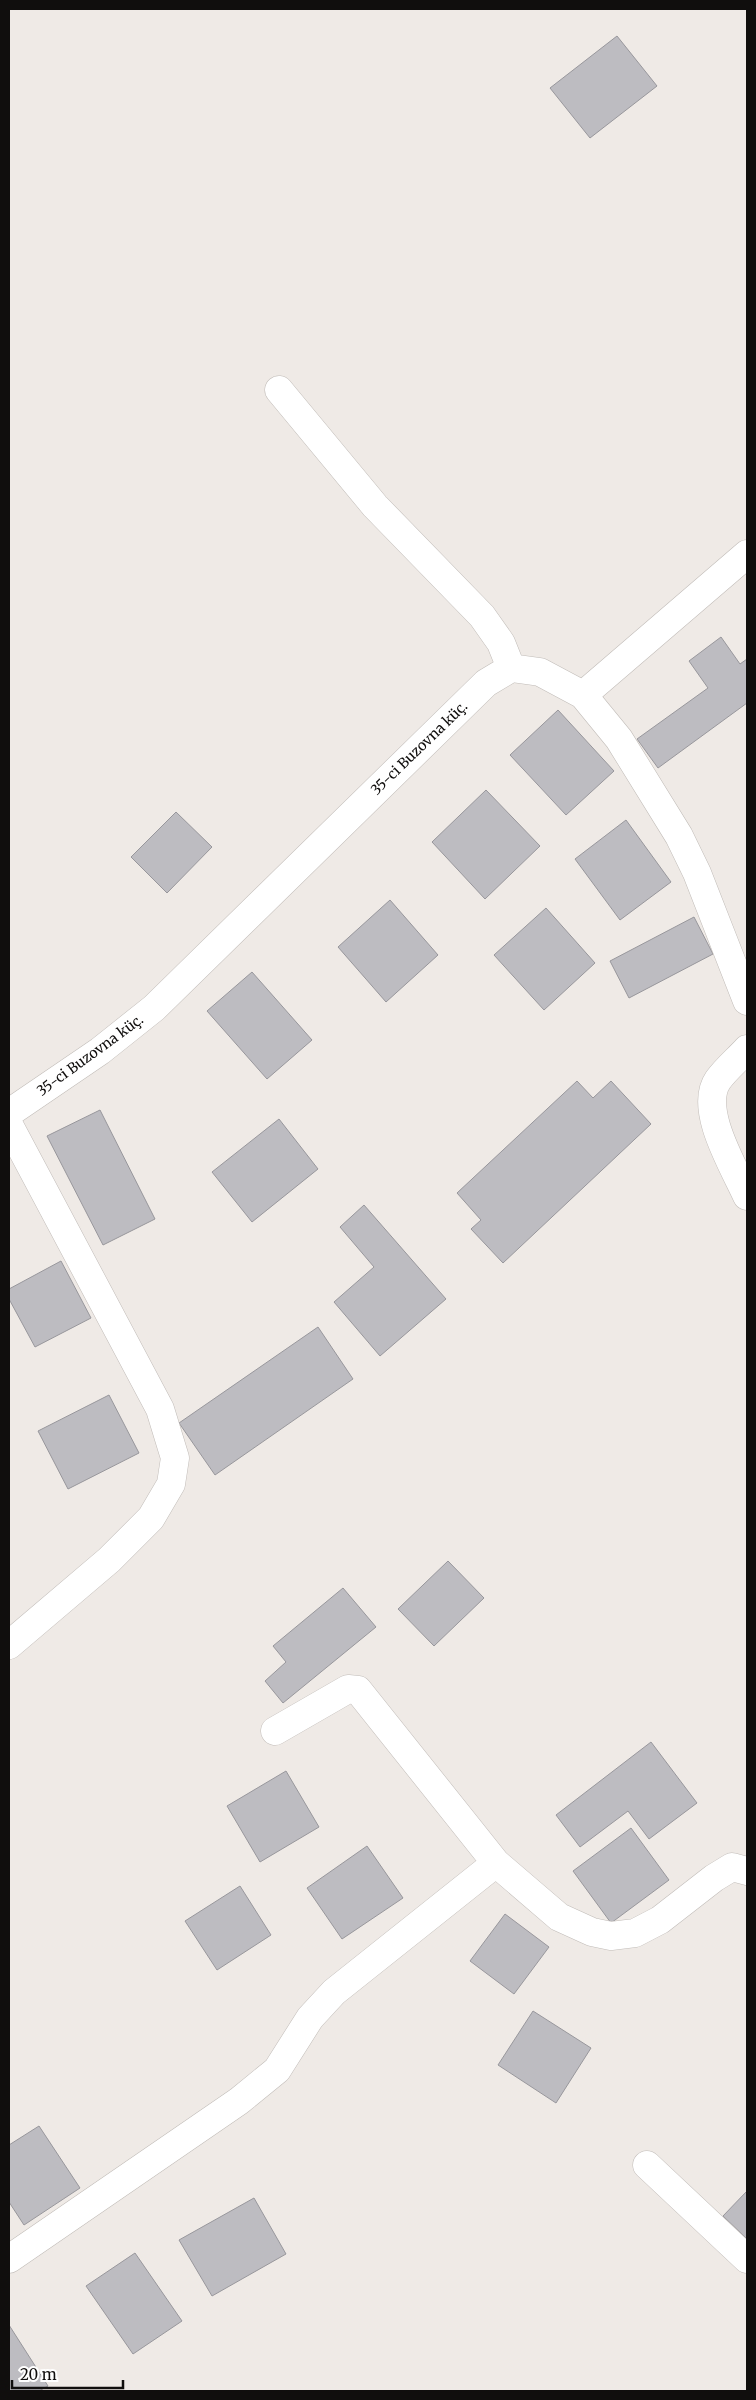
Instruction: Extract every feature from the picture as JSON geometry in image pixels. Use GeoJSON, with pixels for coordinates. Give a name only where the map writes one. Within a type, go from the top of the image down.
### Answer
{"type":"FeatureCollection","features":[{"type":"Feature","properties":{"kind":"street"},"geometry":{"type":"LineString","coordinates":[[279,390],[375,506],[482,616],[501,643],[511,668],[540,672],[583,695],[619,739],[679,836],[697,873],[747,1001]]}},
{"type":"Feature","properties":{"kind":"street"},"geometry":{"type":"LineString","coordinates":[[583,695],[747,554]]}},
{"type":"Feature","properties":{"kind":"street","name":"35-ci Buzovna küç."},"geometry":{"type":"LineString","coordinates":[[9,1113],[100,1051],[154,1008],[486,683],[511,668]]}},
{"type":"Feature","properties":{"kind":"street"},"geometry":{"type":"LineString","coordinates":[[747,1049],[717,1081],[710,1102],[716,1127],[747,1196]]}},
{"type":"Feature","properties":{"kind":"street"},"geometry":{"type":"LineString","coordinates":[[9,1125],[160,1409],[175,1458],[171,1484],[151,1518],[109,1560],[9,1645]]}},
{"type":"Feature","properties":{"kind":"street"},"geometry":{"type":"LineString","coordinates":[[275,1731],[348,1689],[358,1690],[496,1863],[559,1917],[592,1932],[611,1936],[635,1933],[660,1920],[714,1878],[732,1867],[747,1871]]}},
{"type":"Feature","properties":{"kind":"street"},"geometry":{"type":"LineString","coordinates":[[9,2259],[239,2101],[277,2070],[310,2018],[334,1992],[496,1863]]}},
{"type":"Feature","properties":{"kind":"street"},"geometry":{"type":"LineString","coordinates":[[648,2165],[747,2260]]}},
{"type":"Feature","properties":{"kind":"building"},"geometry":{"type":"Polygon","coordinates":[[[617,36],[657,86],[590,138],[550,88],[617,36]]]}},
{"type":"Feature","properties":{"kind":"building"},"geometry":{"type":"Polygon","coordinates":[[[721,637],[740,664],[747,659],[747,703],[658,768],[637,739],[708,688],[689,661],[721,637]]]}},
{"type":"Feature","properties":{"kind":"building"},"geometry":{"type":"Polygon","coordinates":[[[558,710],[614,771],[566,815],[510,755],[558,710]]]}},
{"type":"Feature","properties":{"kind":"building"},"geometry":{"type":"Polygon","coordinates":[[[486,790],[540,846],[485,899],[432,842],[486,790]]]}},
{"type":"Feature","properties":{"kind":"building"},"geometry":{"type":"Polygon","coordinates":[[[176,812],[212,847],[167,893],[131,857],[176,812]]]}},
{"type":"Feature","properties":{"kind":"building"},"geometry":{"type":"Polygon","coordinates":[[[626,820],[671,882],[620,920],[575,859],[626,820]]]}},
{"type":"Feature","properties":{"kind":"building"},"geometry":{"type":"Polygon","coordinates":[[[390,900],[438,955],[386,1002],[338,947],[390,900]]]}},
{"type":"Feature","properties":{"kind":"building"},"geometry":{"type":"Polygon","coordinates":[[[546,908],[595,963],[544,1010],[494,955],[546,908]]]}},
{"type":"Feature","properties":{"kind":"building"},"geometry":{"type":"Polygon","coordinates":[[[694,917],[713,954],[629,998],[610,961],[694,917]]]}},
{"type":"Feature","properties":{"kind":"building"},"geometry":{"type":"Polygon","coordinates":[[[252,972],[312,1040],[267,1079],[207,1011],[252,972]]]}},
{"type":"Feature","properties":{"kind":"building"},"geometry":{"type":"Polygon","coordinates":[[[577,1081],[593,1098],[611,1081],[651,1124],[503,1263],[471,1229],[481,1220],[457,1193],[577,1081]]]}},
{"type":"Feature","properties":{"kind":"building"},"geometry":{"type":"Polygon","coordinates":[[[100,1110],[155,1219],[103,1245],[47,1136],[100,1110]]]}},
{"type":"Feature","properties":{"kind":"building"},"geometry":{"type":"Polygon","coordinates":[[[279,1119],[318,1169],[252,1222],[212,1172],[279,1119]]]}},
{"type":"Feature","properties":{"kind":"building"},"geometry":{"type":"Polygon","coordinates":[[[364,1205],[446,1299],[380,1356],[334,1302],[374,1267],[340,1227],[364,1205]]]}},
{"type":"Feature","properties":{"kind":"building"},"geometry":{"type":"Polygon","coordinates":[[[61,1261],[91,1318],[35,1347],[9,1299],[9,1289],[61,1261]]]}},
{"type":"Feature","properties":{"kind":"building"},"geometry":{"type":"Polygon","coordinates":[[[318,1327],[353,1379],[215,1475],[179,1423],[318,1327]]]}},
{"type":"Feature","properties":{"kind":"building"},"geometry":{"type":"Polygon","coordinates":[[[109,1395],[139,1453],[68,1489],[38,1431],[109,1395]]]}},
{"type":"Feature","properties":{"kind":"building"},"geometry":{"type":"Polygon","coordinates":[[[448,1561],[484,1598],[434,1646],[398,1609],[448,1561]]]}},
{"type":"Feature","properties":{"kind":"building"},"geometry":{"type":"Polygon","coordinates":[[[343,1588],[376,1627],[283,1703],[265,1681],[286,1662],[273,1646],[343,1588]]]}},
{"type":"Feature","properties":{"kind":"building"},"geometry":{"type":"Polygon","coordinates":[[[651,1742],[697,1803],[649,1839],[628,1811],[580,1847],[556,1815],[651,1742]]]}},
{"type":"Feature","properties":{"kind":"building"},"geometry":{"type":"Polygon","coordinates":[[[286,1771],[319,1827],[260,1862],[227,1806],[286,1771]]]}},
{"type":"Feature","properties":{"kind":"building"},"geometry":{"type":"Polygon","coordinates":[[[631,1828],[669,1880],[611,1923],[573,1871],[631,1828]]]}},
{"type":"Feature","properties":{"kind":"building"},"geometry":{"type":"Polygon","coordinates":[[[367,1846],[403,1898],[342,1939],[307,1888],[367,1846]]]}},
{"type":"Feature","properties":{"kind":"building"},"geometry":{"type":"Polygon","coordinates":[[[240,1886],[271,1935],[217,1970],[185,1921],[240,1886]]]}},
{"type":"Feature","properties":{"kind":"building"},"geometry":{"type":"Polygon","coordinates":[[[505,1914],[549,1947],[514,1994],[470,1961],[505,1914]]]}},
{"type":"Feature","properties":{"kind":"building"},"geometry":{"type":"Polygon","coordinates":[[[533,2011],[591,2048],[556,2103],[498,2065],[533,2011]]]}},
{"type":"Feature","properties":{"kind":"building"},"geometry":{"type":"Polygon","coordinates":[[[39,2126],[80,2188],[24,2225],[9,2202],[9,2145],[39,2126]]]}},
{"type":"Feature","properties":{"kind":"building"},"geometry":{"type":"Polygon","coordinates":[[[747,2191],[747,2239],[723,2216],[747,2191]]]}},
{"type":"Feature","properties":{"kind":"building"},"geometry":{"type":"Polygon","coordinates":[[[254,2198],[286,2254],[212,2296],[179,2240],[254,2198]]]}},
{"type":"Feature","properties":{"kind":"building"},"geometry":{"type":"Polygon","coordinates":[[[135,2253],[182,2321],[133,2354],[86,2286],[135,2253]]]}},
{"type":"Feature","properties":{"kind":"building"},"geometry":{"type":"Polygon","coordinates":[[[9,2325],[48,2386],[39,2391],[9,2391],[9,2325]]]}}]}
